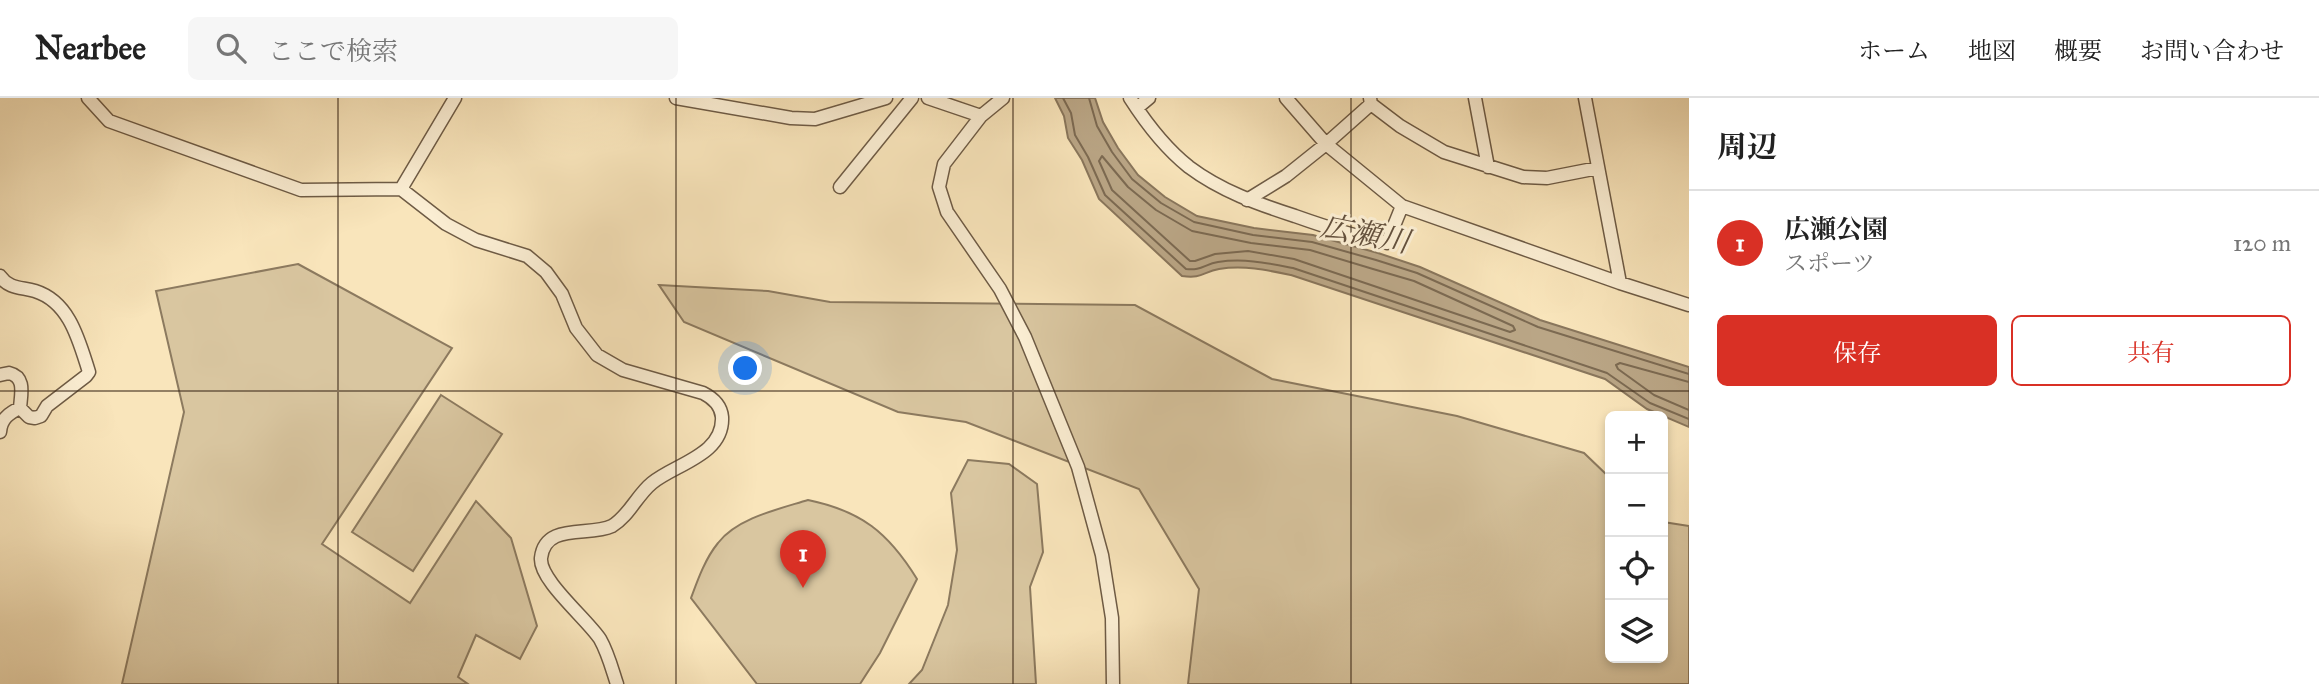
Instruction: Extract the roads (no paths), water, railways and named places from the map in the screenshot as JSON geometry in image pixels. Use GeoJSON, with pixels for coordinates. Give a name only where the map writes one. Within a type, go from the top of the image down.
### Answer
{"type":"FeatureCollection","features":[{"type":"Feature","properties":{"kind":"street"},"geometry":{"type":"LineString","coordinates":[[88,98],[109,121],[300,190],[401,189],[446,224],[475,240],[527,256],[546,272],[562,294],[576,328],[597,355],[623,370],[703,393],[714,400],[722,413],[719,433],[712,445],[681,467],[654,481],[639,495],[626,515],[615,524],[586,532],[560,533],[552,538],[541,555],[542,569],[548,578],[600,640],[617,684]]}},
{"type":"Feature","properties":{"kind":"street"},"geometry":{"type":"LineString","coordinates":[[401,189],[455,98]]}},
{"type":"Feature","properties":{"kind":"street"},"geometry":{"type":"LineString","coordinates":[[676,98],[792,118],[815,119],[886,98]]}},
{"type":"Feature","properties":{"kind":"street"},"geometry":{"type":"LineString","coordinates":[[840,187],[912,98]]}},
{"type":"Feature","properties":{"kind":"street"},"geometry":{"type":"LineString","coordinates":[[928,98],[981,116]]}},
{"type":"Feature","properties":{"kind":"street"},"geometry":{"type":"LineString","coordinates":[[1003,98],[981,116],[944,164],[939,187],[947,212],[1000,289],[1025,337],[1078,467],[1102,555],[1112,618],[1114,684]]}},
{"type":"Feature","properties":{"kind":"street"},"geometry":{"type":"LineString","coordinates":[[1149,98],[1133,103],[1166,146],[1188,166],[1213,183],[1247,200],[1351,236],[1387,243],[1402,206]]}},
{"type":"Feature","properties":{"kind":"street"},"geometry":{"type":"LineString","coordinates":[[1286,98],[1326,144],[1402,206],[1689,305]]}},
{"type":"Feature","properties":{"kind":"street"},"geometry":{"type":"LineString","coordinates":[[1475,98],[1488,167]]}},
{"type":"Feature","properties":{"kind":"street"},"geometry":{"type":"LineString","coordinates":[[1584,98],[1620,283]]}},
{"type":"Feature","properties":{"kind":"street"},"geometry":{"type":"LineString","coordinates":[[1247,200],[1286,176],[1326,144],[1370,101],[1420,139],[1444,152],[1488,167],[1534,179],[1598,168]]}},
{"type":"Feature","properties":{"kind":"street"},"geometry":{"type":"LineString","coordinates":[[0,276],[10,286],[36,291],[51,299],[64,312],[75,328],[89,372],[47,406],[41,416],[35,418],[29,417],[20,408],[22,384],[19,379],[9,373],[0,375]]}},
{"type":"Feature","properties":{"kind":"street"},"geometry":{"type":"LineString","coordinates":[[0,432],[10,413],[20,408]]}},
{"type":"Feature","properties":{"kind":"water"},"geometry":{"type":"Polygon","coordinates":[[[1055,98],[1095,98],[1103,122],[1138,175],[1165,197],[1197,216],[1254,228],[1313,235],[1378,253],[1420,267],[1540,320],[1689,367],[1689,427],[1668,418],[1668,411],[1647,409],[1605,379],[1291,275],[1237,268],[1219,269],[1194,277],[1182,276],[1099,199],[1082,160],[1068,138],[1064,116],[1055,98]]]}},
{"type":"Feature","properties":{"kind":"place","name":"広瀬公園"},"geometry":{"type":"Point","coordinates":[803,588]}},
{"type":"Feature","properties":{"kind":"water label","name":"広瀬川"},"geometry":{"type":"Point","coordinates":[1365,234]}}]}
